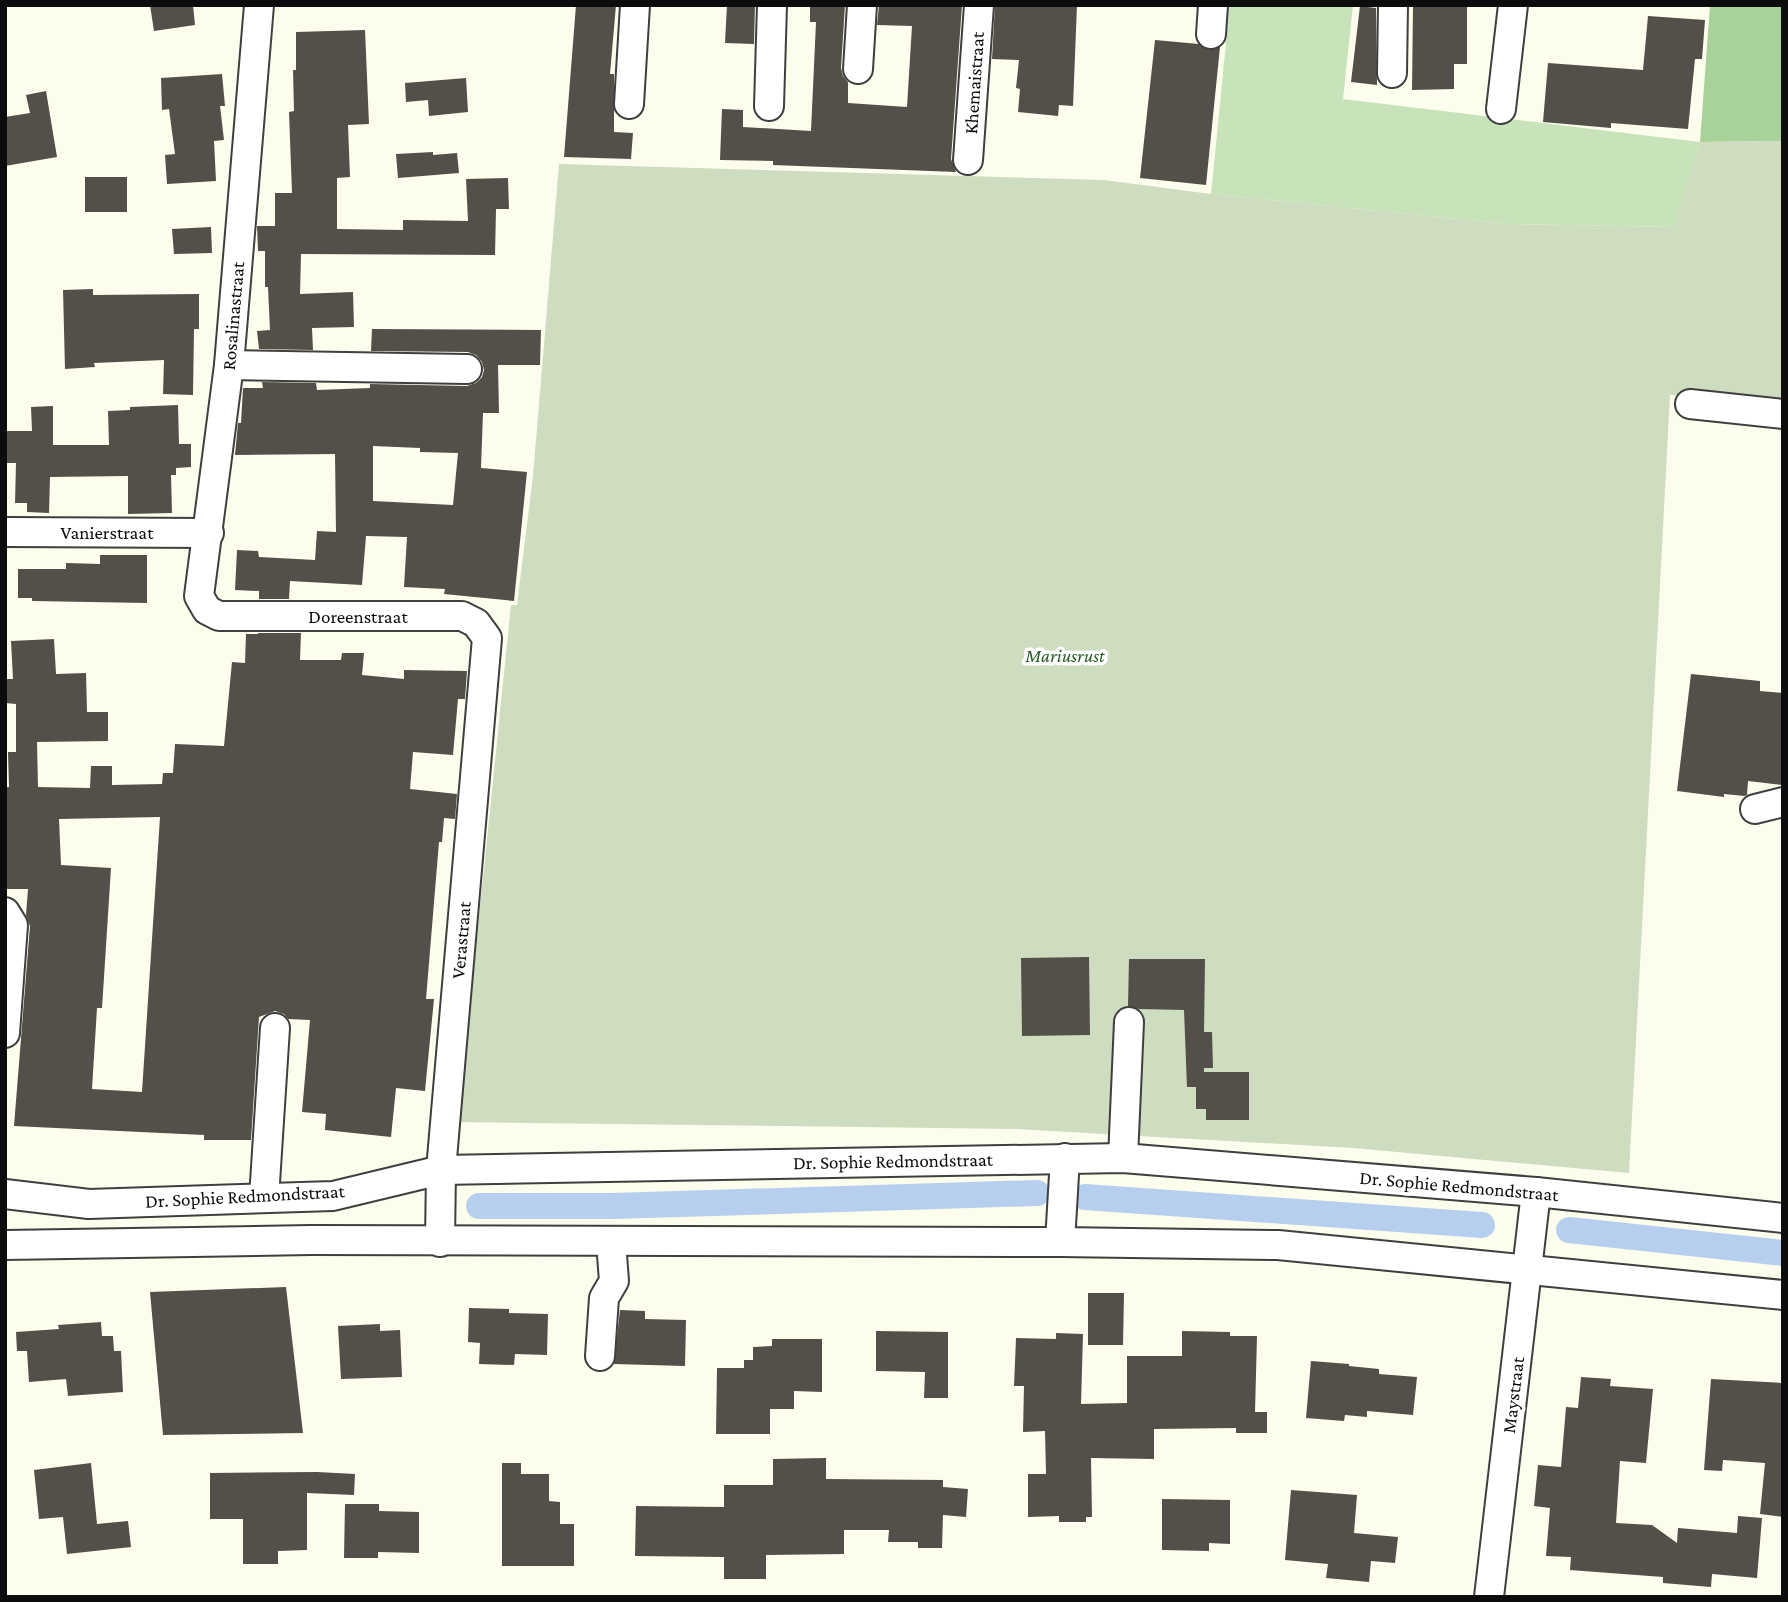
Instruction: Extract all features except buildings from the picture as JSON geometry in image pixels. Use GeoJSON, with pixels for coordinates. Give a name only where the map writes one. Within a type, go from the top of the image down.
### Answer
{"type":"FeatureCollection","features":[{"type":"Feature","properties":{"kind":"street","name":"Rosalinastraat"},"geometry":{"type":"LineString","coordinates":[[219,616],[207,610],[199,596],[229,365],[258,5]]}},
{"type":"Feature","properties":{"kind":"street"},"geometry":{"type":"LineString","coordinates":[[629,104],[635,5]]}},
{"type":"Feature","properties":{"kind":"street"},"geometry":{"type":"LineString","coordinates":[[769,106],[772,5]]}},
{"type":"Feature","properties":{"kind":"street"},"geometry":{"type":"LineString","coordinates":[[858,69],[862,5]]}},
{"type":"Feature","properties":{"kind":"street","name":"Khemaistraat"},"geometry":{"type":"LineString","coordinates":[[968,160],[979,5]]}},
{"type":"Feature","properties":{"kind":"street"},"geometry":{"type":"LineString","coordinates":[[1211,34],[1213,5]]}},
{"type":"Feature","properties":{"kind":"street"},"geometry":{"type":"LineString","coordinates":[[1392,73],[1393,5]]}},
{"type":"Feature","properties":{"kind":"street"},"geometry":{"type":"LineString","coordinates":[[1501,109],[1513,5]]}},
{"type":"Feature","properties":{"kind":"street"},"geometry":{"type":"LineString","coordinates":[[229,365],[467,369]]}},
{"type":"Feature","properties":{"kind":"street"},"geometry":{"type":"LineString","coordinates":[[1690,404],[1783,414]]}},
{"type":"Feature","properties":{"kind":"street","name":"Vanierstraat"},"geometry":{"type":"LineString","coordinates":[[5,532],[209,533]]}},
{"type":"Feature","properties":{"kind":"street","name":"Doreenstraat"},"geometry":{"type":"LineString","coordinates":[[219,616],[462,616],[476,622],[487,638]]}},
{"type":"Feature","properties":{"kind":"street","name":"Verastraat"},"geometry":{"type":"LineString","coordinates":[[440,1242],[441,1170],[487,638]]}},
{"type":"Feature","properties":{"kind":"street"},"geometry":{"type":"LineString","coordinates":[[1755,809],[1783,802]]}},
{"type":"Feature","properties":{"kind":"street"},"geometry":{"type":"LineString","coordinates":[[5,912],[13,925],[5,1033]]}},
{"type":"Feature","properties":{"kind":"street"},"geometry":{"type":"LineString","coordinates":[[1123,1158],[1129,1022]]}},
{"type":"Feature","properties":{"kind":"street"},"geometry":{"type":"LineString","coordinates":[[264,1198],[275,1028]]}},
{"type":"Feature","properties":{"kind":"street"},"geometry":{"type":"LineString","coordinates":[[1060,1242],[1065,1158]]}},
{"type":"Feature","properties":{"kind":"street","name":"Dr. Sophie Redmondstraat"},"geometry":{"type":"LineString","coordinates":[[5,1194],[89,1204],[333,1196],[441,1170],[1123,1158],[1536,1192],[1783,1219]]}},
{"type":"Feature","properties":{"kind":"street","name":"Maystraat"},"geometry":{"type":"LineString","coordinates":[[1489,1597],[1536,1192]]}},
{"type":"Feature","properties":{"kind":"street"},"geometry":{"type":"LineString","coordinates":[[5,1245],[311,1240],[1278,1245],[1783,1294]]}},
{"type":"Feature","properties":{"kind":"street"},"geometry":{"type":"LineString","coordinates":[[600,1356],[603,1303],[614,1281],[611,1242]]}},
{"type":"Feature","properties":{"kind":"green space"},"geometry":{"type":"Polygon","coordinates":[[[1222,5],[1353,5],[1343,99],[1700,142],[1675,227],[1507,224],[1211,194],[1226,43],[1220,42],[1222,5]]]}},
{"type":"Feature","properties":{"kind":"green space"},"geometry":{"type":"Polygon","coordinates":[[[1710,5],[1783,5],[1783,141],[1700,142],[1710,5]]]}},
{"type":"Feature","properties":{"kind":"green space","name":"Mariusrust"},"geometry":{"type":"Polygon","coordinates":[[[1783,141],[1783,404],[1670,395],[1629,1173],[1353,1148],[1016,1129],[458,1122],[511,605],[517,605],[533,476],[559,164],[1104,180],[1211,194],[1507,224],[1674,227],[1700,142],[1783,141]]]}},
{"type":"Feature","properties":{"kind":"waterway"},"geometry":{"type":"LineString","coordinates":[[479,1206],[613,1206],[1037,1193]]}},
{"type":"Feature","properties":{"kind":"waterway"},"geometry":{"type":"LineString","coordinates":[[1085,1197],[1482,1225]]}},
{"type":"Feature","properties":{"kind":"waterway"},"geometry":{"type":"LineString","coordinates":[[1569,1230],[1783,1253]]}}]}
